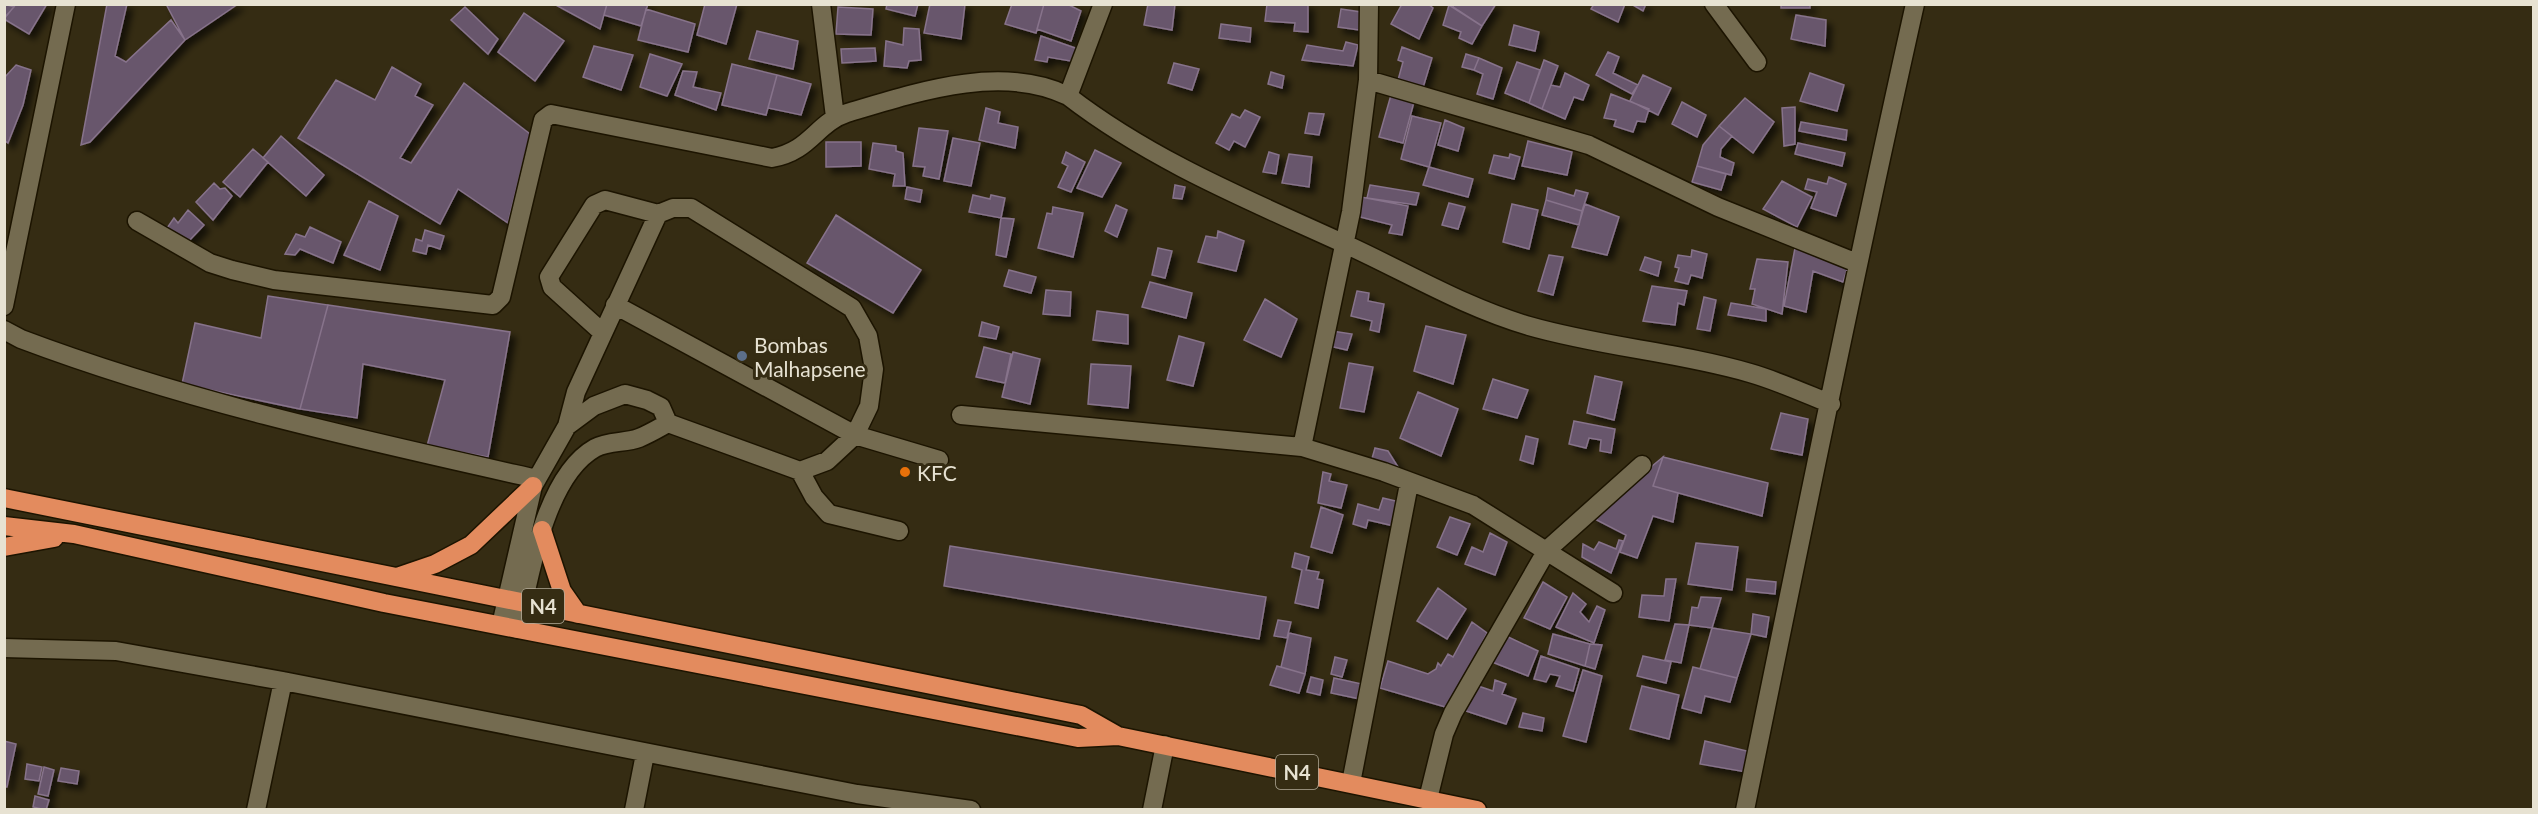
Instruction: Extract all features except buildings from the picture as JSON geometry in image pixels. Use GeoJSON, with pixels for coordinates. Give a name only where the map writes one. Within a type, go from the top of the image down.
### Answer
{"type":"FeatureCollection","features":[{"type":"Feature","properties":{"kind":"highway"},"geometry":{"type":"LineString","coordinates":[[395,577],[435,564],[471,545],[535,483]]}},
{"type":"Feature","properties":{"kind":"highway","name":"N4"},"geometry":{"type":"LineString","coordinates":[[4,498],[1081,715],[1118,736]]}},
{"type":"Feature","properties":{"kind":"highway","name":"N4"},"geometry":{"type":"LineString","coordinates":[[4,526],[74,534],[263,577],[510,627],[1078,738],[1118,736],[1477,810]]}},
{"type":"Feature","properties":{"kind":"highway"},"geometry":{"type":"LineString","coordinates":[[542,530],[562,591],[578,614]]}},
{"type":"Feature","properties":{"kind":"highway"},"geometry":{"type":"LineString","coordinates":[[4,547],[74,534]]}},
{"type":"Feature","properties":{"kind":"street"},"geometry":{"type":"LineString","coordinates":[[4,306],[66,4]]}},
{"type":"Feature","properties":{"kind":"street"},"geometry":{"type":"LineString","coordinates":[[820,4],[835,117]]}},
{"type":"Feature","properties":{"kind":"street"},"geometry":{"type":"LineString","coordinates":[[1068,96],[1103,4]]}},
{"type":"Feature","properties":{"kind":"street"},"geometry":{"type":"LineString","coordinates":[[1302,447],[1345,244],[1368,80],[1369,4]]}},
{"type":"Feature","properties":{"kind":"street"},"geometry":{"type":"LineString","coordinates":[[1714,4],[1757,62]]}},
{"type":"Feature","properties":{"kind":"street"},"geometry":{"type":"LineString","coordinates":[[1745,810],[1831,404],[1857,263],[1915,4]]}},
{"type":"Feature","properties":{"kind":"street"},"geometry":{"type":"LineString","coordinates":[[1368,80],[1589,145],[1718,207],[1857,263]]}},
{"type":"Feature","properties":{"kind":"street"},"geometry":{"type":"LineString","coordinates":[[137,221],[210,263],[274,280],[493,305],[501,297],[543,120],[546,116],[565,114],[772,158],[790,154],[816,135],[835,117],[937,87],[1022,81],[1051,87],[1068,96],[1176,165],[1251,204],[1345,244],[1487,313],[1573,338],[1750,373],[1831,404]]}},
{"type":"Feature","properties":{"kind":"street"},"geometry":{"type":"LineString","coordinates":[[567,426],[594,406],[626,394],[647,400],[661,408],[668,423],[800,471],[827,461],[855,435],[869,406],[874,369],[868,336],[852,308],[691,208],[673,208],[658,214],[605,200],[594,205],[549,278],[552,287],[603,333]]}},
{"type":"Feature","properties":{"kind":"street"},"geometry":{"type":"LineString","coordinates":[[510,627],[535,483],[567,426],[576,392],[658,214]]}},
{"type":"Feature","properties":{"kind":"street"},"geometry":{"type":"LineString","coordinates":[[615,305],[855,435],[939,460]]}},
{"type":"Feature","properties":{"kind":"street"},"geometry":{"type":"LineString","coordinates":[[4,330],[21,339],[141,382],[535,483]]}},
{"type":"Feature","properties":{"kind":"street"},"geometry":{"type":"LineString","coordinates":[[961,415],[1302,447],[1384,472],[1409,484],[1473,505],[1613,593]]}},
{"type":"Feature","properties":{"kind":"street"},"geometry":{"type":"LineString","coordinates":[[515,600],[555,497],[574,465],[596,447],[639,438],[668,423]]}},
{"type":"Feature","properties":{"kind":"street"},"geometry":{"type":"LineString","coordinates":[[1428,799],[1444,734],[1453,713],[1547,550],[1642,465]]}},
{"type":"Feature","properties":{"kind":"street"},"geometry":{"type":"LineString","coordinates":[[800,471],[814,498],[830,514],[898,531]]}},
{"type":"Feature","properties":{"kind":"street"},"geometry":{"type":"LineString","coordinates":[[1351,783],[1409,484]]}},
{"type":"Feature","properties":{"kind":"street"},"geometry":{"type":"LineString","coordinates":[[4,648],[116,651],[283,681],[857,794],[962,809]]}},
{"type":"Feature","properties":{"kind":"street"},"geometry":{"type":"LineString","coordinates":[[256,810],[283,681]]}},
{"type":"Feature","properties":{"kind":"street"},"geometry":{"type":"LineString","coordinates":[[1152,810],[1165,745]]}},
{"type":"Feature","properties":{"kind":"street"},"geometry":{"type":"LineString","coordinates":[[634,810],[645,754]]}},
{"type":"Feature","properties":{"kind":"place","name":"Bombas Malhapsene"},"geometry":{"type":"Point","coordinates":[742,356]}},
{"type":"Feature","properties":{"kind":"place","name":"KFC"},"geometry":{"type":"Point","coordinates":[905,472]}}]}
